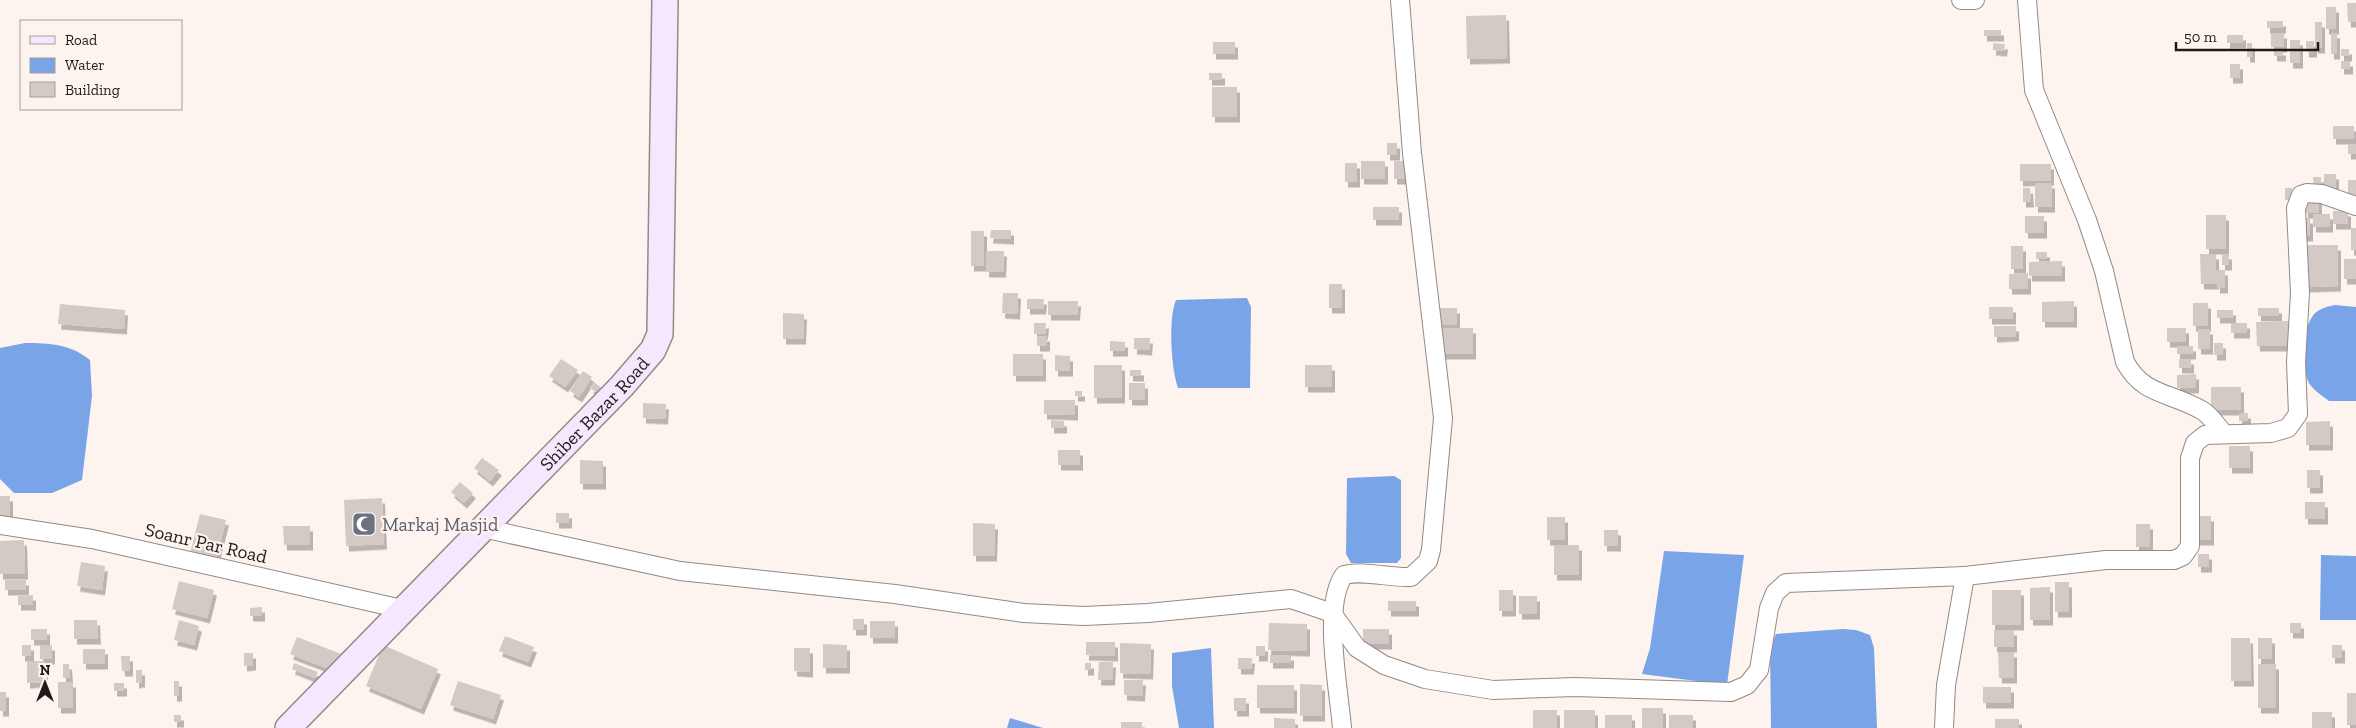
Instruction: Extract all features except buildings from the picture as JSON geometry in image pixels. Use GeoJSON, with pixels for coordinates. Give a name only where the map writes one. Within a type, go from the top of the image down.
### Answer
{"type":"FeatureCollection","features":[{"type":"Feature","properties":{"kind":"street","name":"Shiber Bazar Road"},"geometry":{"type":"LineString","coordinates":[[288,728],[402,609],[622,386],[653,350],[660,334],[665,0]]}},
{"type":"Feature","properties":{"kind":"street"},"geometry":{"type":"LineString","coordinates":[[1342,728],[1332,613],[1338,583],[1344,576],[1367,573],[1388,578],[1411,577],[1428,561],[1431,550],[1443,418],[1412,153],[1400,0]]}},
{"type":"Feature","properties":{"kind":"street"},"geometry":{"type":"LineString","coordinates":[[1961,0],[1975,0]]}},
{"type":"Feature","properties":{"kind":"street"},"geometry":{"type":"LineString","coordinates":[[2027,0],[2034,90],[2090,228],[2104,270],[2125,362],[2131,373],[2143,386],[2182,400],[2205,412],[2224,434]]}},
{"type":"Feature","properties":{"kind":"street"},"geometry":{"type":"LineString","coordinates":[[482,528],[680,571],[895,594],[1024,613],[1084,616],[1291,599],[1332,613],[1357,648],[1384,665],[1425,679],[1493,690],[1576,687],[1732,692],[1746,685],[1759,670],[1770,608],[1775,593],[1786,583],[1966,576],[2106,560],[2174,560],[2183,556],[2190,546],[2190,458],[2196,442],[2205,435],[2271,433],[2288,428],[2298,414],[2296,362],[2300,292],[2296,208],[2298,200],[2301,195],[2314,193],[2356,206]]}},
{"type":"Feature","properties":{"kind":"street","name":"Soanr Par Road"},"geometry":{"type":"LineString","coordinates":[[0,525],[92,539],[402,609]]}},
{"type":"Feature","properties":{"kind":"street"},"geometry":{"type":"LineString","coordinates":[[1944,728],[1946,685],[1966,576]]}},
{"type":"Feature","properties":{"kind":"water"},"geometry":{"type":"Polygon","coordinates":[[[1247,298],[1251,307],[1250,388],[1178,388],[1171,344],[1172,319],[1176,300],[1247,298]]]}},
{"type":"Feature","properties":{"kind":"water"},"geometry":{"type":"Polygon","coordinates":[[[2335,305],[2356,307],[2356,401],[2329,401],[2311,386],[2305,371],[2304,341],[2309,323],[2316,312],[2335,305]]]}},
{"type":"Feature","properties":{"kind":"water"},"geometry":{"type":"Polygon","coordinates":[[[25,343],[43,343],[67,348],[90,360],[92,396],[82,480],[52,493],[14,493],[0,479],[0,348],[25,343]]]}},
{"type":"Feature","properties":{"kind":"water"},"geometry":{"type":"Polygon","coordinates":[[[1394,476],[1401,480],[1401,558],[1397,563],[1351,563],[1346,554],[1347,478],[1394,476]]]}},
{"type":"Feature","properties":{"kind":"water"},"geometry":{"type":"Polygon","coordinates":[[[1664,551],[1744,555],[1727,685],[1642,674],[1650,648],[1664,551]]]}},
{"type":"Feature","properties":{"kind":"water"},"geometry":{"type":"Polygon","coordinates":[[[2321,555],[2356,556],[2356,620],[2320,620],[2321,555]]]}},
{"type":"Feature","properties":{"kind":"water"},"geometry":{"type":"Polygon","coordinates":[[[1843,629],[1856,630],[1870,635],[1874,648],[1877,728],[1771,728],[1770,648],[1776,634],[1843,629]]]}},
{"type":"Feature","properties":{"kind":"water"},"geometry":{"type":"Polygon","coordinates":[[[1211,648],[1214,728],[1179,728],[1172,686],[1172,653],[1211,648]]]}},
{"type":"Feature","properties":{"kind":"water"},"geometry":{"type":"Polygon","coordinates":[[[1010,718],[1043,728],[1007,728],[1010,718]]]}},
{"type":"Feature","properties":{"kind":"place","name":"Markaj Masjid"},"geometry":{"type":"Point","coordinates":[364,524]}}]}
